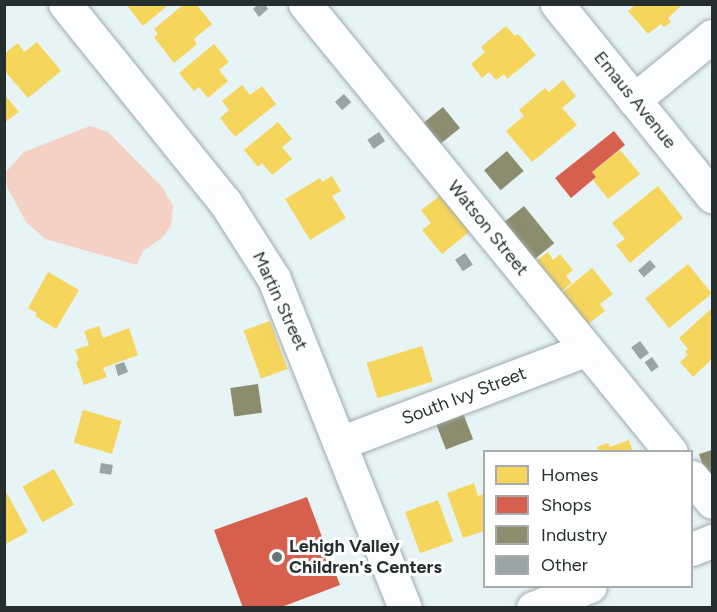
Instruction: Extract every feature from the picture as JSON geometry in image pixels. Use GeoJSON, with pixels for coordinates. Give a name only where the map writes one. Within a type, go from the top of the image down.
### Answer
{"type":"FeatureCollection","features":[{"type":"Feature","properties":{"kind":"street","name":"Martin Street"},"geometry":{"type":"LineString","coordinates":[[65,4],[225,202],[274,279],[405,608]]}},
{"type":"Feature","properties":{"kind":"street","name":"Watson Street"},"geometry":{"type":"LineString","coordinates":[[305,4],[669,450]]}},
{"type":"Feature","properties":{"kind":"street","name":"Emaus Avenue"},"geometry":{"type":"LineString","coordinates":[[557,4],[712,196]]}},
{"type":"Feature","properties":{"kind":"street"},"geometry":{"type":"LineString","coordinates":[[634,100],[712,36]]}},
{"type":"Feature","properties":{"kind":"street","name":"South Ivy Street"},"geometry":{"type":"LineString","coordinates":[[340,443],[587,350]]}},
{"type":"Feature","properties":{"kind":"street"},"geometry":{"type":"LineString","coordinates":[[693,478],[712,502]]}},
{"type":"Feature","properties":{"kind":"street"},"geometry":{"type":"LineString","coordinates":[[693,549],[712,541]]}},
{"type":"Feature","properties":{"kind":"street"},"geometry":{"type":"LineString","coordinates":[[533,608],[585,588]]}},
{"type":"Feature","properties":{"kind":"shaded area"},"geometry":{"type":"Polygon","coordinates":[[[90,126],[108,132],[162,187],[173,206],[171,225],[163,237],[143,251],[137,265],[45,239],[26,222],[7,187],[6,172],[24,152],[90,126]]]}},
{"type":"Feature","properties":{"kind":"building: Homes"},"geometry":{"type":"Polygon","coordinates":[[[126,4],[165,4],[166,7],[143,26],[126,4]]]}},
{"type":"Feature","properties":{"kind":"building: Homes"},"geometry":{"type":"Polygon","coordinates":[[[184,4],[196,4],[212,24],[194,39],[197,44],[174,63],[154,37],[158,34],[154,29],[184,4]]]}},
{"type":"Feature","properties":{"kind":"building: Homes"},"geometry":{"type":"Polygon","coordinates":[[[636,4],[683,4],[668,18],[671,22],[664,27],[661,24],[648,34],[628,11],[636,4]]]}},
{"type":"Feature","properties":{"kind":"building: Homes"},"geometry":{"type":"Polygon","coordinates":[[[506,26],[515,36],[518,34],[536,55],[507,79],[504,74],[496,80],[489,72],[482,78],[471,64],[485,52],[481,47],[506,26]]]}},
{"type":"Feature","properties":{"kind":"building: Homes"},"geometry":{"type":"Polygon","coordinates":[[[37,42],[61,71],[28,98],[4,70],[4,54],[18,43],[24,52],[37,42]]]}},
{"type":"Feature","properties":{"kind":"building: Homes"},"geometry":{"type":"Polygon","coordinates":[[[214,44],[229,62],[219,70],[228,81],[208,98],[199,87],[194,91],[179,73],[214,44]]]}},
{"type":"Feature","properties":{"kind":"building: Homes"},"geometry":{"type":"Polygon","coordinates":[[[563,80],[576,96],[562,108],[577,125],[532,162],[506,131],[524,116],[519,110],[545,88],[549,92],[563,80]]]}},
{"type":"Feature","properties":{"kind":"building: Homes"},"geometry":{"type":"Polygon","coordinates":[[[242,85],[250,95],[262,86],[276,104],[235,137],[220,118],[229,110],[222,101],[242,85]]]}},
{"type":"Feature","properties":{"kind":"building: Homes"},"geometry":{"type":"Polygon","coordinates":[[[4,94],[19,112],[4,123],[4,94]]]}},
{"type":"Feature","properties":{"kind":"building: Homes"},"geometry":{"type":"Polygon","coordinates":[[[278,122],[292,139],[282,147],[292,159],[272,175],[262,163],[258,167],[244,150],[278,122]]]}},
{"type":"Feature","properties":{"kind":"building: Homes"},"geometry":{"type":"Polygon","coordinates":[[[620,150],[640,174],[608,199],[593,180],[596,177],[592,172],[620,150]]]}},
{"type":"Feature","properties":{"kind":"building: Homes"},"geometry":{"type":"Polygon","coordinates":[[[332,176],[341,191],[332,196],[346,218],[310,240],[285,199],[320,178],[322,182],[332,176]]]}},
{"type":"Feature","properties":{"kind":"building: Homes"},"geometry":{"type":"Polygon","coordinates":[[[658,186],[683,218],[630,263],[616,245],[625,239],[612,223],[658,186]]]}},
{"type":"Feature","properties":{"kind":"building: Homes"},"geometry":{"type":"Polygon","coordinates":[[[445,192],[473,229],[442,254],[422,230],[431,223],[421,210],[445,192]]]}},
{"type":"Feature","properties":{"kind":"building: Homes"},"geometry":{"type":"Polygon","coordinates":[[[548,252],[553,260],[560,254],[573,270],[566,276],[572,283],[554,297],[529,266],[548,252]]]}},
{"type":"Feature","properties":{"kind":"building: Homes"},"geometry":{"type":"Polygon","coordinates":[[[688,264],[712,294],[669,328],[645,299],[688,264]]]}},
{"type":"Feature","properties":{"kind":"building: Homes"},"geometry":{"type":"Polygon","coordinates":[[[592,268],[613,294],[600,304],[605,311],[583,328],[557,297],[592,268]]]}},
{"type":"Feature","properties":{"kind":"building: Homes"},"geometry":{"type":"Polygon","coordinates":[[[48,272],[79,290],[56,329],[35,316],[37,313],[28,308],[48,272]]]}},
{"type":"Feature","properties":{"kind":"building: Homes"},"geometry":{"type":"Polygon","coordinates":[[[712,308],[712,359],[693,377],[680,362],[688,355],[685,352],[688,349],[679,338],[712,308]]]}},
{"type":"Feature","properties":{"kind":"building: Homes"},"geometry":{"type":"Polygon","coordinates":[[[270,321],[287,369],[261,379],[244,331],[270,321]]]}},
{"type":"Feature","properties":{"kind":"building: Homes"},"geometry":{"type":"Polygon","coordinates":[[[99,326],[103,338],[129,328],[138,355],[103,368],[107,377],[84,385],[76,362],[79,360],[75,350],[89,345],[84,331],[99,326]]]}},
{"type":"Feature","properties":{"kind":"building: Homes"},"geometry":{"type":"Polygon","coordinates":[[[422,346],[433,381],[377,398],[367,363],[422,346]]]}},
{"type":"Feature","properties":{"kind":"building: Homes"},"geometry":{"type":"Polygon","coordinates":[[[83,410],[121,421],[112,454],[74,443],[83,410]]]}},
{"type":"Feature","properties":{"kind":"building: Homes"},"geometry":{"type":"Polygon","coordinates":[[[629,440],[632,450],[598,450],[597,447],[608,443],[610,447],[629,440]]]}},
{"type":"Feature","properties":{"kind":"building: Homes"},"geometry":{"type":"Polygon","coordinates":[[[54,469],[74,505],[42,522],[23,486],[54,469]]]}},
{"type":"Feature","properties":{"kind":"building: Homes"},"geometry":{"type":"Polygon","coordinates":[[[474,483],[478,496],[483,494],[483,531],[463,538],[447,493],[474,483]]]}},
{"type":"Feature","properties":{"kind":"building: Homes"},"geometry":{"type":"Polygon","coordinates":[[[4,488],[28,532],[4,545],[4,488]]]}},
{"type":"Feature","properties":{"kind":"building: Homes"},"geometry":{"type":"Polygon","coordinates":[[[438,500],[453,541],[420,553],[405,512],[438,500]]]}},
{"type":"Feature","properties":{"kind":"building: Shops"},"geometry":{"type":"Polygon","coordinates":[[[614,131],[625,145],[592,172],[596,177],[571,198],[555,178],[614,131]]]}},
{"type":"Feature","properties":{"kind":"building: Shops","name":"Lehigh Valley Children's Centers"},"geometry":{"type":"Polygon","coordinates":[[[307,497],[340,585],[279,608],[243,608],[214,530],[307,497]]]}},
{"type":"Feature","properties":{"kind":"building: Industry"},"geometry":{"type":"Polygon","coordinates":[[[443,107],[460,128],[441,144],[424,123],[443,107]]]}},
{"type":"Feature","properties":{"kind":"building: Industry"},"geometry":{"type":"Polygon","coordinates":[[[507,151],[524,171],[501,190],[484,170],[507,151]]]}},
{"type":"Feature","properties":{"kind":"building: Industry"},"geometry":{"type":"Polygon","coordinates":[[[524,206],[554,243],[531,262],[501,225],[524,206]]]}},
{"type":"Feature","properties":{"kind":"building: Industry"},"geometry":{"type":"Polygon","coordinates":[[[258,384],[262,413],[234,417],[230,388],[258,384]]]}},
{"type":"Feature","properties":{"kind":"building: Industry"},"geometry":{"type":"Polygon","coordinates":[[[463,413],[473,439],[446,450],[436,423],[463,413]]]}},
{"type":"Feature","properties":{"kind":"building: Industry"},"geometry":{"type":"Polygon","coordinates":[[[712,450],[712,476],[707,478],[699,454],[712,450]]]}},
{"type":"Feature","properties":{"kind":"building: Other"},"geometry":{"type":"Polygon","coordinates":[[[258,4],[265,4],[268,9],[259,17],[253,9],[258,4]]]}},
{"type":"Feature","properties":{"kind":"building: Other"},"geometry":{"type":"Polygon","coordinates":[[[344,94],[351,102],[342,110],[335,102],[344,94]]]}},
{"type":"Feature","properties":{"kind":"building: Other"},"geometry":{"type":"Polygon","coordinates":[[[379,132],[385,141],[374,149],[367,140],[379,132]]]}},
{"type":"Feature","properties":{"kind":"building: Other"},"geometry":{"type":"Polygon","coordinates":[[[465,253],[473,265],[463,271],[455,260],[465,253]]]}},
{"type":"Feature","properties":{"kind":"building: Other"},"geometry":{"type":"Polygon","coordinates":[[[650,260],[656,267],[644,277],[638,270],[650,260]]]}},
{"type":"Feature","properties":{"kind":"building: Other"},"geometry":{"type":"Polygon","coordinates":[[[640,341],[649,353],[640,360],[631,348],[640,341]]]}},
{"type":"Feature","properties":{"kind":"building: Other"},"geometry":{"type":"Polygon","coordinates":[[[652,357],[659,367],[652,372],[645,362],[652,357]]]}},
{"type":"Feature","properties":{"kind":"building: Other"},"geometry":{"type":"Polygon","coordinates":[[[124,362],[128,372],[118,376],[115,365],[124,362]]]}},
{"type":"Feature","properties":{"kind":"building: Other"},"geometry":{"type":"Polygon","coordinates":[[[101,463],[113,465],[111,475],[99,473],[101,463]]]}},
{"type":"Feature","properties":{"kind":"place","name":"Lehigh Valley Children's Centers"},"geometry":{"type":"Point","coordinates":[277,557]}}]}
